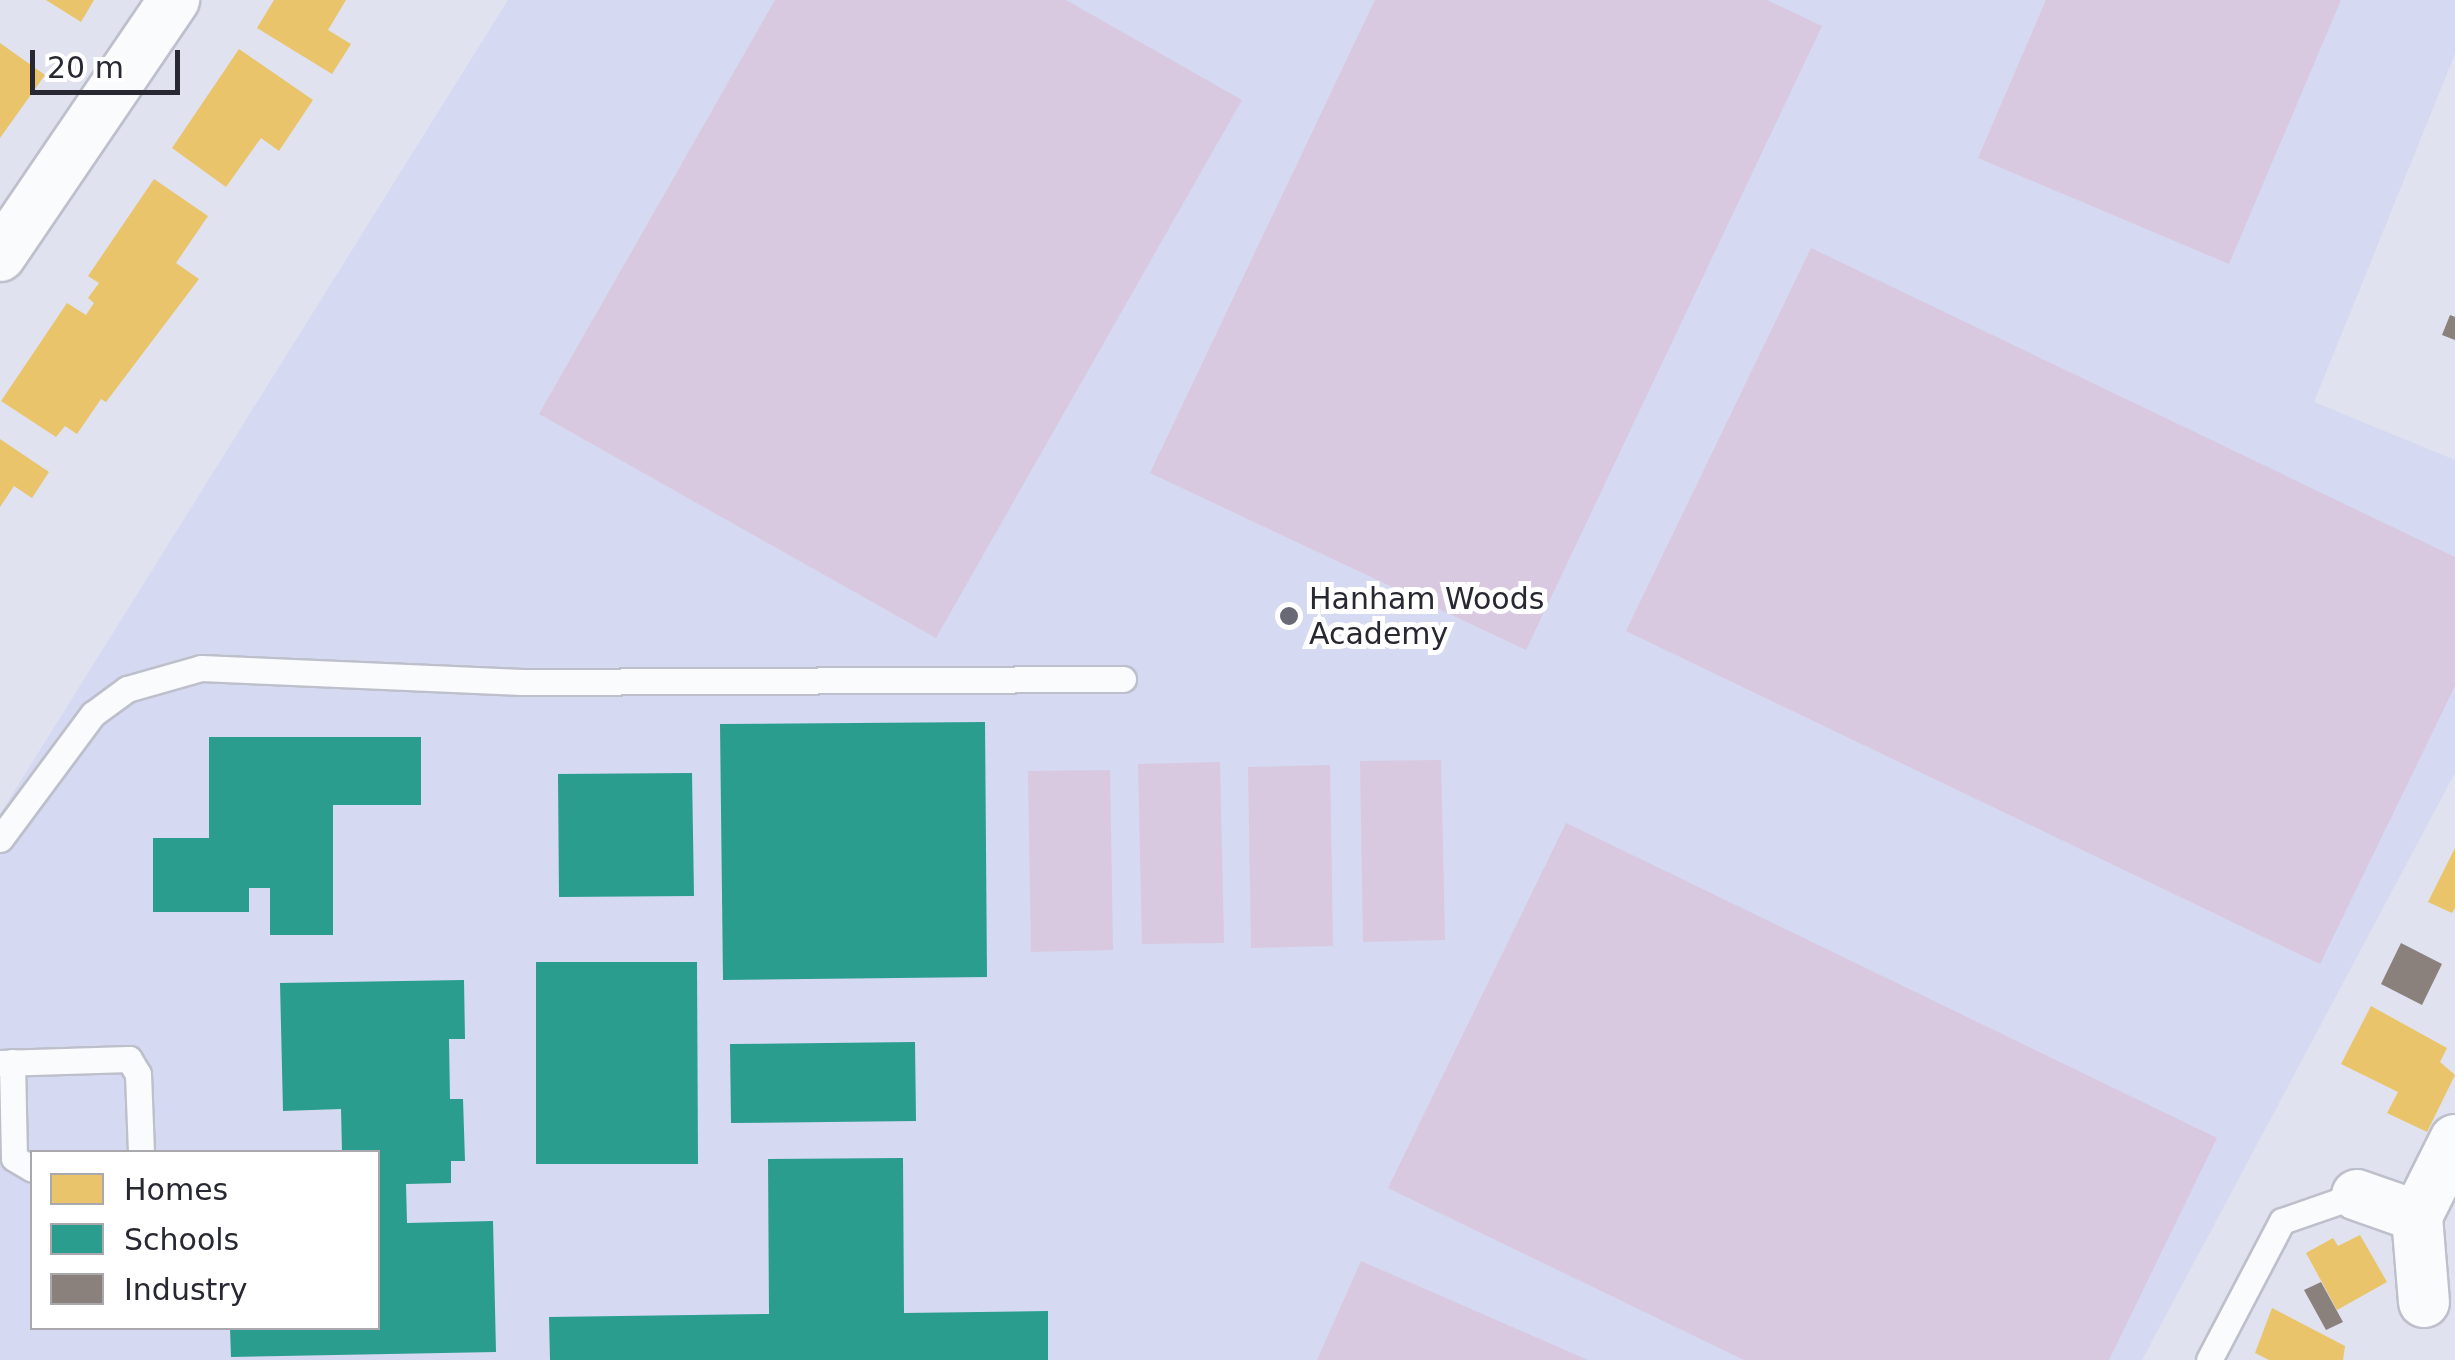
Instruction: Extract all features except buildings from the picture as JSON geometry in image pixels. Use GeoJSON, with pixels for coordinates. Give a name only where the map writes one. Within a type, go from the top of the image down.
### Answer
{"type":"FeatureCollection","features":[{"type":"Feature","properties":{"kind":"street"},"geometry":{"type":"LineString","coordinates":[[0,256],[174,0]]}},
{"type":"Feature","properties":{"kind":"street"},"geometry":{"type":"LineString","coordinates":[[2424,1302],[2417,1216],[2455,1140]]}},
{"type":"Feature","properties":{"kind":"street"},"geometry":{"type":"LineString","coordinates":[[2357,1196],[2417,1216]]}},
{"type":"Feature","properties":{"kind":"lane"},"geometry":{"type":"LineString","coordinates":[[0,840],[93,714],[127,689],[200,668],[522,682],[1123,679]]}},
{"type":"Feature","properties":{"kind":"lane"},"geometry":{"type":"LineString","coordinates":[[30,1168],[14,1158],[6,1063],[130,1059],[138,1074],[140,1150]]}},
{"type":"Feature","properties":{"kind":"lane"},"geometry":{"type":"LineString","coordinates":[[2209,1360],[2282,1220],[2357,1196]]}},
{"type":"Feature","properties":{"kind":"shaded area","name":"Hanham Woods Academy"},"geometry":{"type":"Polygon","coordinates":[[[508,0],[2455,0],[2455,54],[2314,402],[2455,460],[2455,773],[2142,1360],[0,1360],[0,814],[508,0]]]}},
{"type":"Feature","properties":{"kind":"shaded area"},"geometry":{"type":"Polygon","coordinates":[[[775,0],[1066,0],[1242,100],[936,638],[539,414],[775,0]]]}},
{"type":"Feature","properties":{"kind":"shaded area"},"geometry":{"type":"Polygon","coordinates":[[[1375,0],[1767,0],[1822,26],[1526,650],[1150,473],[1375,0]]]}},
{"type":"Feature","properties":{"kind":"shaded area"},"geometry":{"type":"Polygon","coordinates":[[[2046,0],[2341,0],[2229,264],[1978,158],[2046,0]]]}},
{"type":"Feature","properties":{"kind":"shaded area"},"geometry":{"type":"Polygon","coordinates":[[[1811,248],[2455,557],[2455,686],[2320,964],[1626,631],[1811,248]]]}},
{"type":"Feature","properties":{"kind":"shaded area"},"geometry":{"type":"Polygon","coordinates":[[[1441,760],[1445,940],[1363,942],[1360,761],[1441,760]]]}},
{"type":"Feature","properties":{"kind":"shaded area"},"geometry":{"type":"Polygon","coordinates":[[[1220,762],[1224,943],[1142,944],[1138,764],[1220,762]]]}},
{"type":"Feature","properties":{"kind":"shaded area"},"geometry":{"type":"Polygon","coordinates":[[[1330,765],[1333,946],[1251,948],[1248,767],[1330,765]]]}},
{"type":"Feature","properties":{"kind":"shaded area"},"geometry":{"type":"Polygon","coordinates":[[[1110,770],[1113,950],[1031,952],[1028,771],[1110,770]]]}},
{"type":"Feature","properties":{"kind":"shaded area"},"geometry":{"type":"Polygon","coordinates":[[[1566,823],[2217,1138],[2109,1360],[1744,1360],[1388,1188],[1566,823]]]}},
{"type":"Feature","properties":{"kind":"shaded area"},"geometry":{"type":"Polygon","coordinates":[[[1361,1261],[1588,1360],[1317,1360],[1361,1261]]]}},
{"type":"Feature","properties":{"kind":"place","name":"Hanham Woods Academy"},"geometry":{"type":"Point","coordinates":[1289,616]}}]}
